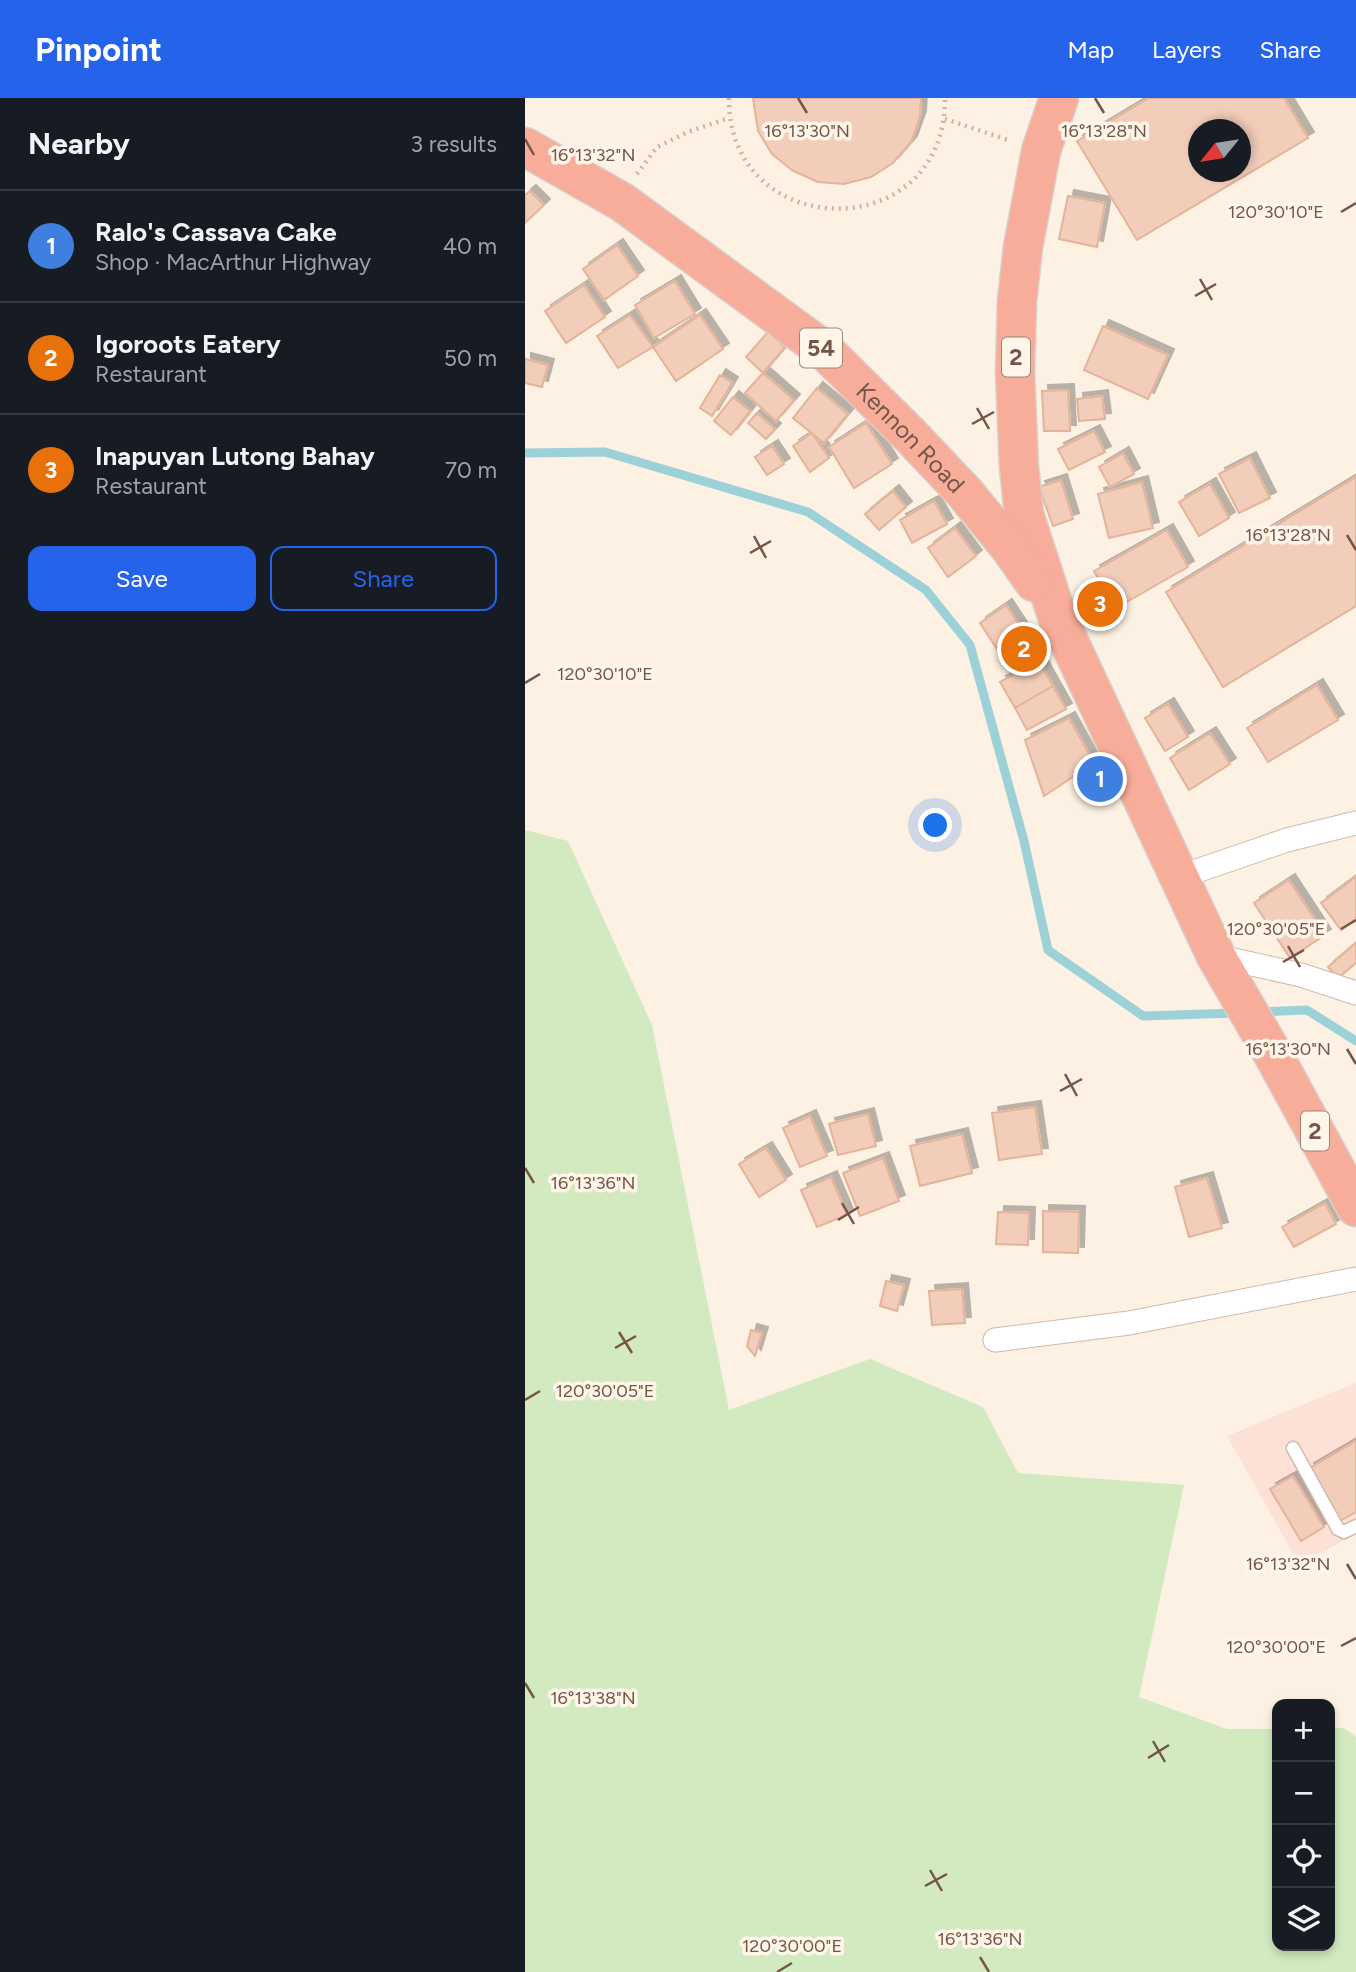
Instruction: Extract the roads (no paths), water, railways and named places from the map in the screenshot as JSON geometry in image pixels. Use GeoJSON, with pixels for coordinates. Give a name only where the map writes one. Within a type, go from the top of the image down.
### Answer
{"type":"FeatureCollection","features":[{"type":"Feature","properties":{"kind":"highway","name":"2"},"geometry":{"type":"LineString","coordinates":[[1059,98],[1041,151],[1023,247],[1017,301],[1019,467],[1024,514],[1056,616],[1223,969],[1356,1207]]}},
{"type":"Feature","properties":{"kind":"highway","name":"Kennon Road"},"geometry":{"type":"LineString","coordinates":[[525,147],[622,202],[824,350],[965,493],[1011,549],[1056,616]]}},
{"type":"Feature","properties":{"kind":"street"},"geometry":{"type":"LineString","coordinates":[[1179,877],[1287,840],[1356,823]]}},
{"type":"Feature","properties":{"kind":"street"},"geometry":{"type":"LineString","coordinates":[[1223,969],[1301,975],[1356,993]]}},
{"type":"Feature","properties":{"kind":"street"},"geometry":{"type":"LineString","coordinates":[[995,1340],[1129,1323],[1356,1279]]}},
{"type":"Feature","properties":{"kind":"lane"},"geometry":{"type":"LineString","coordinates":[[1293,1448],[1338,1529],[1345,1532],[1356,1525]]}},
{"type":"Feature","properties":{"kind":"waterway"},"geometry":{"type":"LineString","coordinates":[[525,453],[605,452],[808,512],[926,590],[970,645],[1024,841],[1048,950],[1143,1016],[1236,1013]]}},
{"type":"Feature","properties":{"kind":"waterway"},"geometry":{"type":"LineString","coordinates":[[1261,1012],[1307,1010],[1356,1041]]}},
{"type":"Feature","properties":{"kind":"place","name":"Inapuyan Lutong Bahay"},"geometry":{"type":"Point","coordinates":[1100,604]}},
{"type":"Feature","properties":{"kind":"place","name":"Igoroots Eatery"},"geometry":{"type":"Point","coordinates":[1024,649]}},
{"type":"Feature","properties":{"kind":"place","name":"Ralo's Cassava Cake"},"geometry":{"type":"Point","coordinates":[1100,779]}}]}
